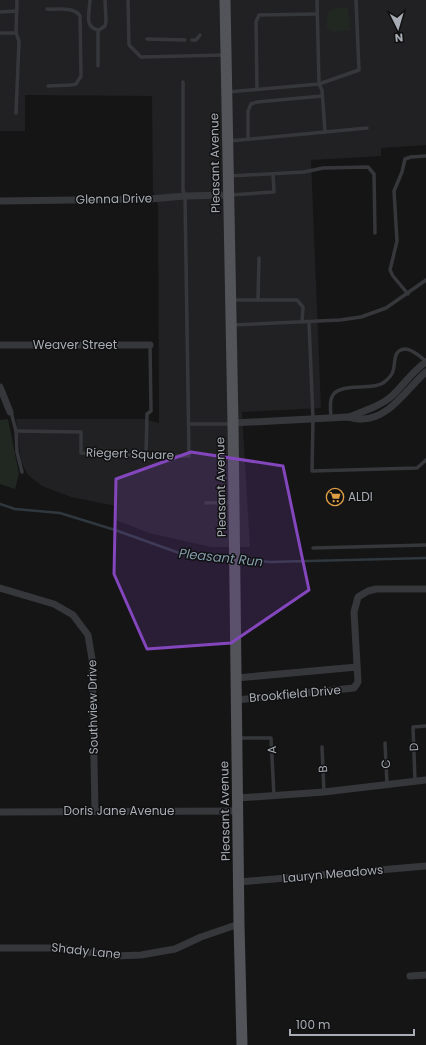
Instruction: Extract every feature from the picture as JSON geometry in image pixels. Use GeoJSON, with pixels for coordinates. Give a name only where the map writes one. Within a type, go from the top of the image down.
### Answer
{"type":"FeatureCollection","features":[{"type":"Feature","properties":{"kind":"main road","name":"Pleasant Avenue"},"geometry":{"type":"LineString","coordinates":[[225,0],[242,1045]]}},
{"type":"Feature","properties":{"kind":"street","name":"Glenna Drive"},"geometry":{"type":"LineString","coordinates":[[0,202],[150,199],[185,196],[228,195]]}},
{"type":"Feature","properties":{"kind":"street","name":"Weaver Street"},"geometry":{"type":"LineString","coordinates":[[0,345],[150,345]]}},
{"type":"Feature","properties":{"kind":"street"},"geometry":{"type":"LineString","coordinates":[[348,417],[383,402],[392,395],[414,371],[426,362]]}},
{"type":"Feature","properties":{"kind":"street"},"geometry":{"type":"LineString","coordinates":[[233,424],[348,417],[362,419],[374,417],[393,406],[426,372]]}},
{"type":"Feature","properties":{"kind":"street"},"geometry":{"type":"LineString","coordinates":[[0,387],[10,412]]}},
{"type":"Feature","properties":{"kind":"street","name":"Southview Drive"},"geometry":{"type":"LineString","coordinates":[[0,588],[54,604],[73,615],[88,635],[92,659],[95,811]]}},
{"type":"Feature","properties":{"kind":"street","name":"Brookfield Drive"},"geometry":{"type":"LineString","coordinates":[[237,700],[350,689],[357,686],[354,612],[358,597],[376,588],[426,589]]}},
{"type":"Feature","properties":{"kind":"street","name":"Brookfield Drive"},"geometry":{"type":"LineString","coordinates":[[236,678],[357,668]]}},
{"type":"Feature","properties":{"kind":"street"},"geometry":{"type":"LineString","coordinates":[[238,798],[324,792],[426,780]]}},
{"type":"Feature","properties":{"kind":"street","name":"Doris Jane Avenue"},"geometry":{"type":"LineString","coordinates":[[0,812],[238,811]]}},
{"type":"Feature","properties":{"kind":"street","name":"Lauryn Meadows"},"geometry":{"type":"LineString","coordinates":[[239,882],[426,866]]}},
{"type":"Feature","properties":{"kind":"street","name":"Shady Lane"},"geometry":{"type":"LineString","coordinates":[[0,948],[60,948],[115,956],[141,955],[175,948],[200,937],[239,924]]}},
{"type":"Feature","properties":{"kind":"street"},"geometry":{"type":"LineString","coordinates":[[410,976],[426,975]]}},
{"type":"Feature","properties":{"kind":"lane"},"geometry":{"type":"LineString","coordinates":[[16,113],[19,41],[16,33],[17,0]]}},
{"type":"Feature","properties":{"kind":"lane"},"geometry":{"type":"LineString","coordinates":[[90,0],[88,18],[90,25],[98,30]]}},
{"type":"Feature","properties":{"kind":"lane"},"geometry":{"type":"LineString","coordinates":[[98,30],[103,28],[106,21],[105,0]]}},
{"type":"Feature","properties":{"kind":"lane"},"geometry":{"type":"LineString","coordinates":[[128,0],[129,45],[141,57],[226,55]]}},
{"type":"Feature","properties":{"kind":"lane"},"geometry":{"type":"LineString","coordinates":[[316,0],[319,84],[322,96],[326,132]]}},
{"type":"Feature","properties":{"kind":"lane"},"geometry":{"type":"LineString","coordinates":[[227,92],[319,84],[359,70],[356,0]]}},
{"type":"Feature","properties":{"kind":"lane"},"geometry":{"type":"LineString","coordinates":[[47,9],[73,10],[78,12],[80,16],[81,76],[76,84],[48,86]]}},
{"type":"Feature","properties":{"kind":"lane"},"geometry":{"type":"LineString","coordinates":[[0,12],[17,12]]}},
{"type":"Feature","properties":{"kind":"lane"},"geometry":{"type":"LineString","coordinates":[[257,89],[256,22],[259,15],[317,14]]}},
{"type":"Feature","properties":{"kind":"lane"},"geometry":{"type":"LineString","coordinates":[[98,30],[98,66]]}},
{"type":"Feature","properties":{"kind":"lane"},"geometry":{"type":"LineString","coordinates":[[0,33],[16,33]]}},
{"type":"Feature","properties":{"kind":"lane"},"geometry":{"type":"LineString","coordinates":[[192,40],[196,40],[200,35]]}},
{"type":"Feature","properties":{"kind":"lane"},"geometry":{"type":"LineString","coordinates":[[147,39],[185,40]]}},
{"type":"Feature","properties":{"kind":"lane"},"geometry":{"type":"LineString","coordinates":[[183,82],[183,190],[185,196],[189,424],[233,424]]}},
{"type":"Feature","properties":{"kind":"lane"},"geometry":{"type":"LineString","coordinates":[[248,139],[248,111],[251,104],[257,102],[322,96]]}},
{"type":"Feature","properties":{"kind":"lane"},"geometry":{"type":"LineString","coordinates":[[228,141],[367,128]]}},
{"type":"Feature","properties":{"kind":"lane"},"geometry":{"type":"LineString","coordinates":[[408,294],[390,270],[397,241],[394,191],[402,172],[405,159],[426,156]]}},
{"type":"Feature","properties":{"kind":"lane"},"geometry":{"type":"LineString","coordinates":[[228,176],[304,172],[324,168],[368,167],[374,174],[375,233]]}},
{"type":"Feature","properties":{"kind":"lane"},"geometry":{"type":"LineString","coordinates":[[228,195],[274,192],[273,174]]}},
{"type":"Feature","properties":{"kind":"lane"},"geometry":{"type":"LineString","coordinates":[[258,300],[259,258]]}},
{"type":"Feature","properties":{"kind":"lane"},"geometry":{"type":"LineString","coordinates":[[231,325],[309,322],[361,317],[386,308],[426,280]]}},
{"type":"Feature","properties":{"kind":"lane"},"geometry":{"type":"LineString","coordinates":[[230,300],[297,300],[303,307],[302,322]]}},
{"type":"Feature","properties":{"kind":"lane"},"geometry":{"type":"LineString","coordinates":[[309,322],[313,419],[312,471],[417,468],[426,460]]}},
{"type":"Feature","properties":{"kind":"lane"},"geometry":{"type":"LineString","coordinates":[[146,456],[147,414],[151,411],[150,345]]}},
{"type":"Feature","properties":{"kind":"lane"},"geometry":{"type":"LineString","coordinates":[[331,418],[331,398],[334,393],[343,388],[377,386],[383,383],[392,375],[394,370],[394,358],[399,351],[406,349],[411,351],[426,362]]}},
{"type":"Feature","properties":{"kind":"lane"},"geometry":{"type":"LineString","coordinates":[[10,412],[16,431],[17,452],[22,472]]}},
{"type":"Feature","properties":{"kind":"lane","name":"Riegert Square"},"geometry":{"type":"LineString","coordinates":[[16,431],[81,432],[80,453],[189,456],[189,424]]}},
{"type":"Feature","properties":{"kind":"lane"},"geometry":{"type":"LineString","coordinates":[[206,503],[234,502]]}},
{"type":"Feature","properties":{"kind":"lane"},"geometry":{"type":"LineString","coordinates":[[313,548],[426,545]]}},
{"type":"Feature","properties":{"kind":"lane","name":"D"},"geometry":{"type":"LineString","coordinates":[[415,781],[413,727],[426,726]]}},
{"type":"Feature","properties":{"kind":"lane","name":"A"},"geometry":{"type":"LineString","coordinates":[[237,738],[272,738],[274,796]]}},
{"type":"Feature","properties":{"kind":"lane","name":"C"},"geometry":{"type":"LineString","coordinates":[[384,743],[387,784]]}},
{"type":"Feature","properties":{"kind":"lane","name":"B"},"geometry":{"type":"LineString","coordinates":[[322,747],[324,792]]}},
{"type":"Feature","properties":{"kind":"highlighted area"},"geometry":{"type":"Polygon","coordinates":[[[191,452],[283,466],[309,590],[231,643],[147,649],[114,574],[116,479],[191,452]]]}},
{"type":"Feature","properties":{"kind":"shaded area"},"geometry":{"type":"Polygon","coordinates":[[[0,0],[426,0],[426,145],[381,148],[381,156],[311,160],[321,408],[242,412],[250,547],[211,547],[149,533],[116,520],[116,506],[71,497],[42,486],[28,475],[21,461],[16,419],[143,419],[159,423],[158,205],[153,191],[152,96],[25,95],[25,131],[0,131],[0,0]]]}},
{"type":"Feature","properties":{"kind":"shaded area"},"geometry":{"type":"Polygon","coordinates":[[[348,7],[350,30],[333,32],[327,28],[327,14],[332,9],[348,7]]]}},
{"type":"Feature","properties":{"kind":"shaded area"},"geometry":{"type":"Polygon","coordinates":[[[8,419],[19,474],[15,489],[0,484],[0,420],[8,419]]]}},
{"type":"Feature","properties":{"kind":"waterway","name":"Pleasant Run"},"geometry":{"type":"LineString","coordinates":[[0,504],[15,509],[60,513],[115,530],[182,554],[231,559]]}},
{"type":"Feature","properties":{"kind":"waterway","name":"Pleasant Run"},"geometry":{"type":"LineString","coordinates":[[238,559],[270,562],[426,558]]}},
{"type":"Feature","properties":{"kind":"place","name":"ALDI"},"geometry":{"type":"Point","coordinates":[335,497]}}]}
